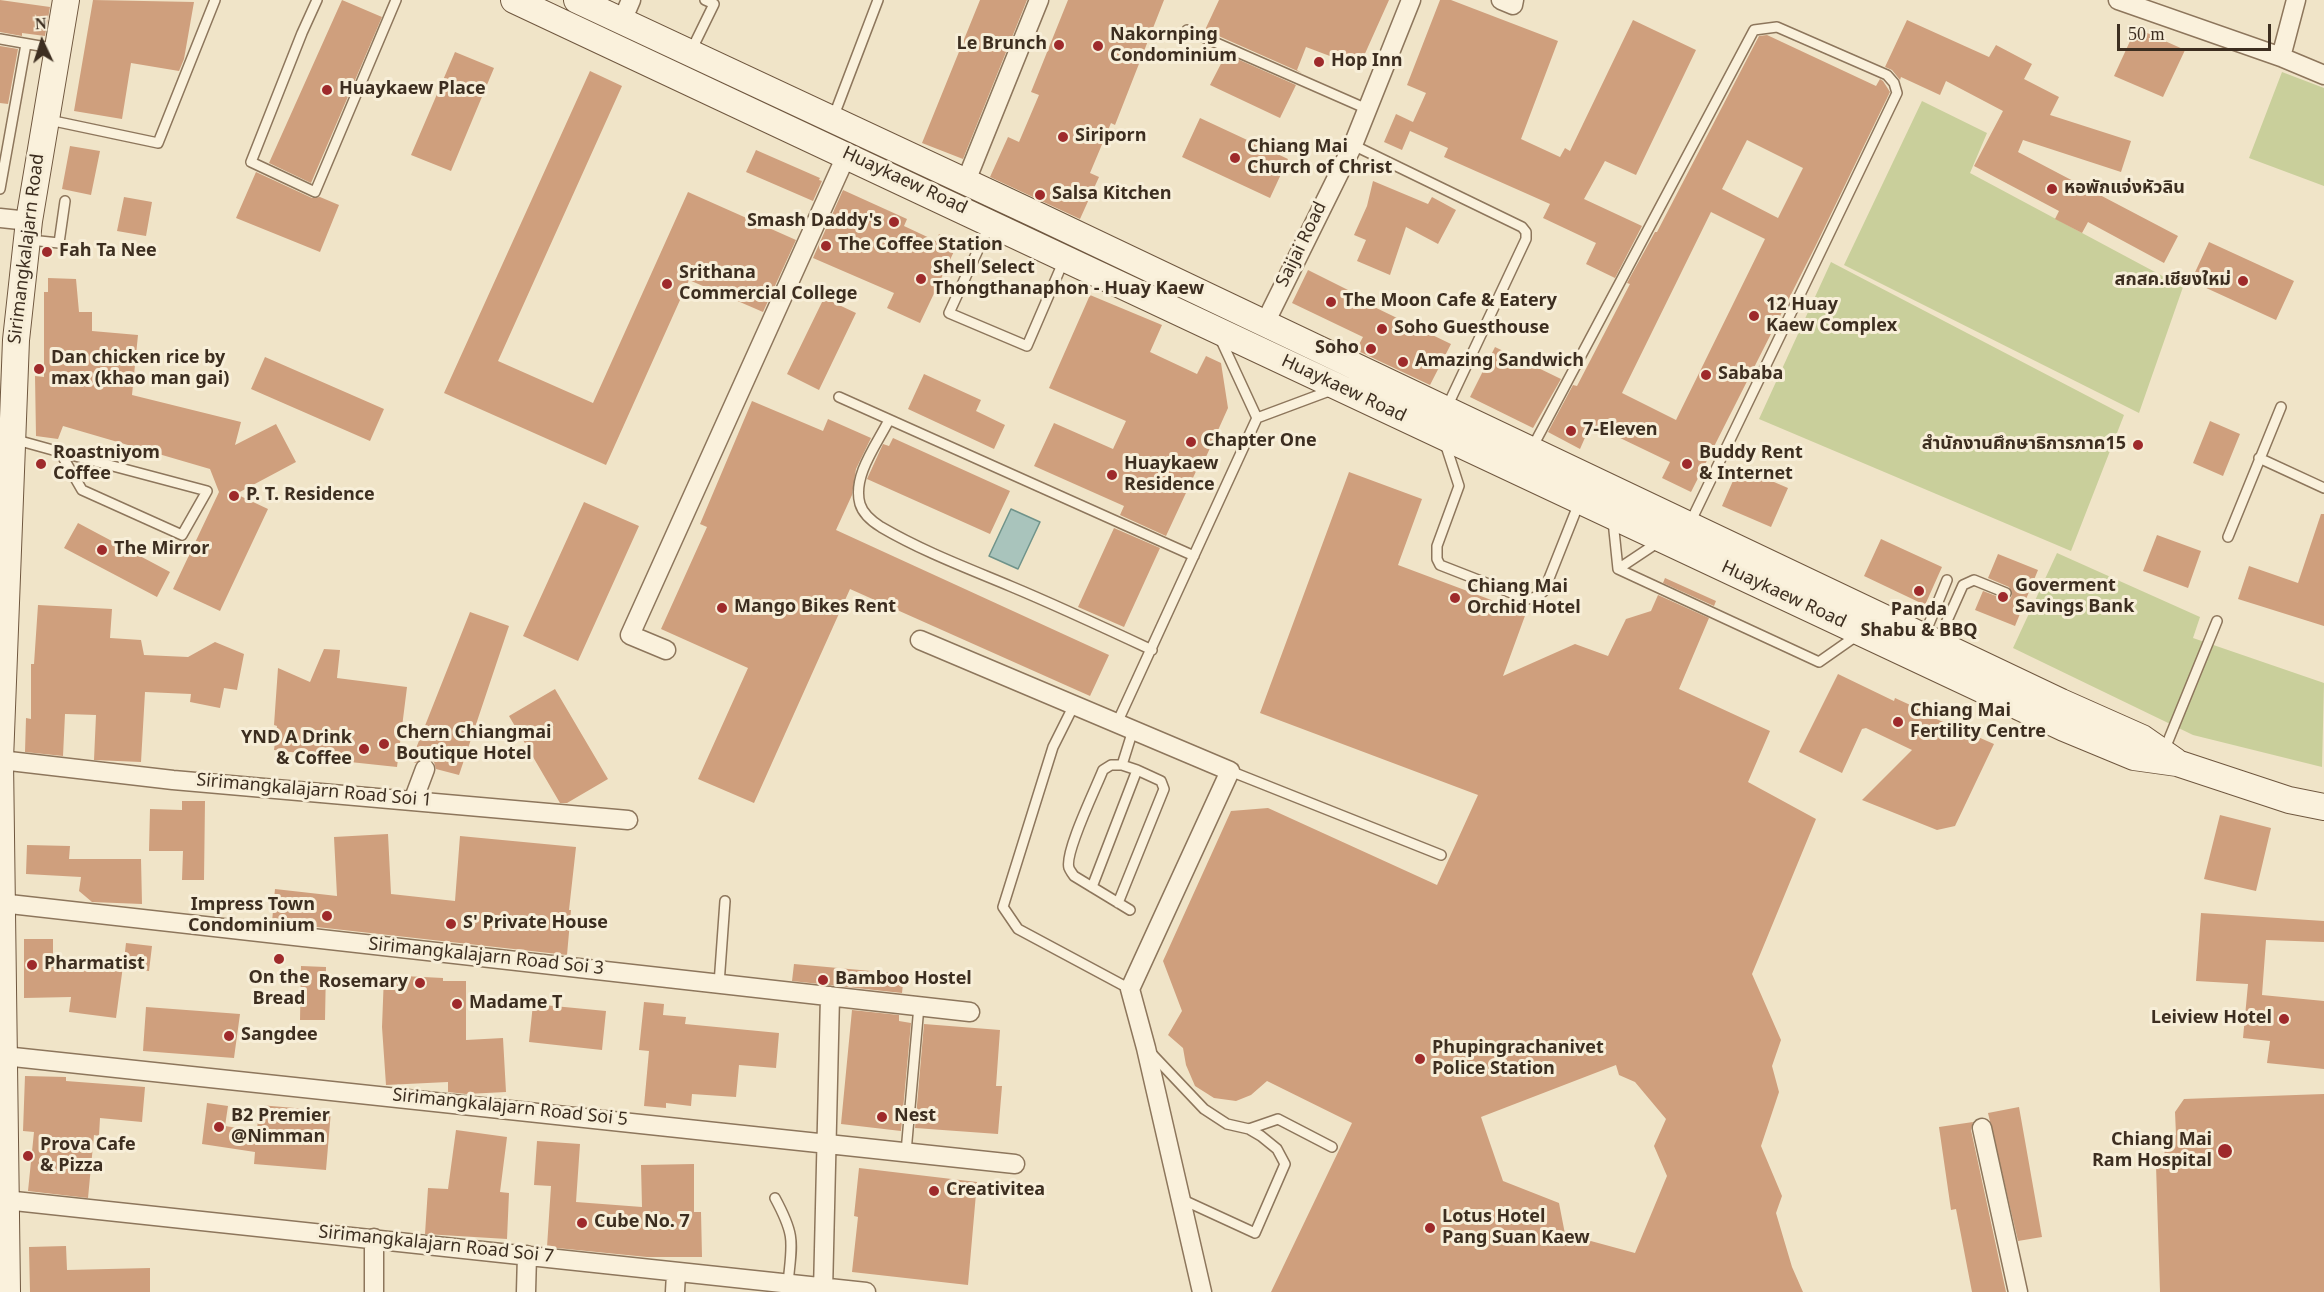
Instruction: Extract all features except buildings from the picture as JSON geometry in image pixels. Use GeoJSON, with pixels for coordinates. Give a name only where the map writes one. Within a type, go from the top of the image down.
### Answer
{"type":"FeatureCollection","features":[{"type":"Feature","properties":{"kind":"main road","name":"Sirimangkalajarn Road"},"geometry":{"type":"LineString","coordinates":[[8,1292],[3,1188],[4,1056],[0,760],[3,550],[12,439],[8,339],[58,50],[64,0]]}},
{"type":"Feature","properties":{"kind":"main road","name":"Huaykaew Road"},"geometry":{"type":"LineString","coordinates":[[514,0],[2055,723],[2134,757],[2170,758]]}},
{"type":"Feature","properties":{"kind":"main road","name":"Huaykaew Road"},"geometry":{"type":"LineString","coordinates":[[577,0],[627,11],[690,53],[966,181],[1930,640],[2142,738],[2170,758],[2289,800],[2324,807]]}},
{"type":"Feature","properties":{"kind":"main road"},"geometry":{"type":"LineString","coordinates":[[954,205],[966,181]]}},
{"type":"Feature","properties":{"kind":"street"},"geometry":{"type":"LineString","coordinates":[[966,181],[1039,0]]}},
{"type":"Feature","properties":{"kind":"street","name":"Saijai Road"},"geometry":{"type":"LineString","coordinates":[[1265,323],[1353,145],[1411,0]]}},
{"type":"Feature","properties":{"kind":"street"},"geometry":{"type":"LineString","coordinates":[[2118,0],[2281,57],[2324,75]]}},
{"type":"Feature","properties":{"kind":"street"},"geometry":{"type":"LineString","coordinates":[[2281,57],[2296,0]]}},
{"type":"Feature","properties":{"kind":"street"},"geometry":{"type":"LineString","coordinates":[[666,650],[630,634],[846,156]]}},
{"type":"Feature","properties":{"kind":"street"},"geometry":{"type":"LineString","coordinates":[[0,218],[28,230]]}},
{"type":"Feature","properties":{"kind":"street"},"geometry":{"type":"LineString","coordinates":[[920,640],[1230,771],[1130,989],[1146,1048],[1202,1292]]}},
{"type":"Feature","properties":{"kind":"street","name":"Sirimangkalajarn Road Soi 1"},"geometry":{"type":"LineString","coordinates":[[0,760],[173,780],[628,820]]}},
{"type":"Feature","properties":{"kind":"street"},"geometry":{"type":"LineString","coordinates":[[413,801],[426,769]]}},
{"type":"Feature","properties":{"kind":"street","name":"Sirimangkalajarn Road Soi 3"},"geometry":{"type":"LineString","coordinates":[[1,904],[970,1012]]}},
{"type":"Feature","properties":{"kind":"street"},"geometry":{"type":"LineString","coordinates":[[823,1290],[830,996]]}},
{"type":"Feature","properties":{"kind":"street","name":"Sirimangkalajarn Road Soi 5"},"geometry":{"type":"LineString","coordinates":[[4,1056],[1015,1164]]}},
{"type":"Feature","properties":{"kind":"street"},"geometry":{"type":"LineString","coordinates":[[1982,1128],[2018,1292]]}},
{"type":"Feature","properties":{"kind":"street","name":"Sirimangkalajarn Road Soi 7"},"geometry":{"type":"LineString","coordinates":[[3,1188],[374,1238],[676,1273],[788,1283],[823,1290],[866,1292]]}},
{"type":"Feature","properties":{"kind":"street"},"geometry":{"type":"LineString","coordinates":[[374,1238],[374,1292]]}},
{"type":"Feature","properties":{"kind":"street"},"geometry":{"type":"LineString","coordinates":[[526,1292],[527,1256]]}},
{"type":"Feature","properties":{"kind":"street"},"geometry":{"type":"LineString","coordinates":[[675,1292],[676,1273]]}},
{"type":"Feature","properties":{"kind":"lane"},"geometry":{"type":"LineString","coordinates":[[45,119],[158,142],[215,0]]}},
{"type":"Feature","properties":{"kind":"lane"},"geometry":{"type":"LineString","coordinates":[[317,0],[251,162],[315,192],[396,0]]}},
{"type":"Feature","properties":{"kind":"lane"},"geometry":{"type":"LineString","coordinates":[[690,53],[714,4],[705,0]]}},
{"type":"Feature","properties":{"kind":"lane"},"geometry":{"type":"LineString","coordinates":[[832,119],[878,0]]}},
{"type":"Feature","properties":{"kind":"lane"},"geometry":{"type":"LineString","coordinates":[[1531,450],[1754,30],[1777,27],[1887,75],[1894,83],[1897,93],[1689,525]]}},
{"type":"Feature","properties":{"kind":"lane"},"geometry":{"type":"LineString","coordinates":[[1187,30],[1367,109]]}},
{"type":"Feature","properties":{"kind":"lane"},"geometry":{"type":"LineString","coordinates":[[0,39],[58,50]]}},
{"type":"Feature","properties":{"kind":"lane"},"geometry":{"type":"LineString","coordinates":[[0,189],[26,44]]}},
{"type":"Feature","properties":{"kind":"lane"},"geometry":{"type":"LineString","coordinates":[[1353,145],[1522,227],[1526,232],[1526,239],[1446,409]]}},
{"type":"Feature","properties":{"kind":"lane"},"geometry":{"type":"LineString","coordinates":[[28,230],[59,243],[65,201]]}},
{"type":"Feature","properties":{"kind":"lane"},"geometry":{"type":"LineString","coordinates":[[991,222],[949,313],[1027,346],[1065,258]]}},
{"type":"Feature","properties":{"kind":"lane"},"geometry":{"type":"LineString","coordinates":[[1216,331],[1257,418]]}},
{"type":"Feature","properties":{"kind":"lane"},"geometry":{"type":"LineString","coordinates":[[1122,765],[1125,727],[1152,650],[1257,418],[1337,388]]}},
{"type":"Feature","properties":{"kind":"lane"},"geometry":{"type":"LineString","coordinates":[[839,397],[1194,556]]}},
{"type":"Feature","properties":{"kind":"lane"},"geometry":{"type":"LineString","coordinates":[[2228,537],[2281,407]]}},
{"type":"Feature","properties":{"kind":"lane"},"geometry":{"type":"LineString","coordinates":[[889,420],[864,469],[859,484],[860,504],[866,515],[879,526],[921,548],[1152,650]]}},
{"type":"Feature","properties":{"kind":"lane"},"geometry":{"type":"LineString","coordinates":[[1443,437],[1459,486],[1437,546],[1437,559],[1440,565],[1527,598],[1537,597],[1544,591],[1580,501]]}},
{"type":"Feature","properties":{"kind":"lane"},"geometry":{"type":"LineString","coordinates":[[12,439],[207,491],[182,535],[82,489],[60,452]]}},
{"type":"Feature","properties":{"kind":"lane"},"geometry":{"type":"LineString","coordinates":[[2259,458],[2324,488]]}},
{"type":"Feature","properties":{"kind":"lane"},"geometry":{"type":"LineString","coordinates":[[1612,516],[1618,569]]}},
{"type":"Feature","properties":{"kind":"lane"},"geometry":{"type":"LineString","coordinates":[[1618,569],[1662,540]]}},
{"type":"Feature","properties":{"kind":"lane"},"geometry":{"type":"LineString","coordinates":[[1618,569],[1819,662],[1861,633]]}},
{"type":"Feature","properties":{"kind":"lane"},"geometry":{"type":"LineString","coordinates":[[1930,640],[1947,580]]}},
{"type":"Feature","properties":{"kind":"lane"},"geometry":{"type":"LineString","coordinates":[[1930,640],[1963,585],[1974,580],[2006,593]]}},
{"type":"Feature","properties":{"kind":"lane"},"geometry":{"type":"LineString","coordinates":[[2170,758],[2217,621]]}},
{"type":"Feature","properties":{"kind":"lane"},"geometry":{"type":"LineString","coordinates":[[1073,706],[1053,747],[1003,907],[1018,929],[1130,989]]}},
{"type":"Feature","properties":{"kind":"lane"},"geometry":{"type":"LineString","coordinates":[[1118,903],[1164,789],[1161,781],[1122,765],[1111,765],[1103,770],[1071,851],[1069,869],[1074,876],[1118,903],[1130,910]]}},
{"type":"Feature","properties":{"kind":"lane"},"geometry":{"type":"LineString","coordinates":[[1092,887],[1137,771]]}},
{"type":"Feature","properties":{"kind":"lane"},"geometry":{"type":"LineString","coordinates":[[1230,771],[1441,855]]}},
{"type":"Feature","properties":{"kind":"lane"},"geometry":{"type":"LineString","coordinates":[[719,984],[725,901]]}},
{"type":"Feature","properties":{"kind":"lane"},"geometry":{"type":"LineString","coordinates":[[906,1152],[919,1006]]}},
{"type":"Feature","properties":{"kind":"lane"},"geometry":{"type":"LineString","coordinates":[[1146,1048],[1204,1109],[1227,1124],[1249,1129],[1272,1144],[1286,1164],[1256,1233],[1181,1199]]}},
{"type":"Feature","properties":{"kind":"lane"},"geometry":{"type":"LineString","coordinates":[[1249,1129],[1278,1119],[1332,1148]]}},
{"type":"Feature","properties":{"kind":"lane"},"geometry":{"type":"LineString","coordinates":[[775,1198],[786,1219],[792,1240],[788,1283]]}},
{"type":"Feature","properties":{"kind":"green space"},"geometry":{"type":"Polygon","coordinates":[[[2282,72],[2324,88],[2324,186],[2249,158],[2282,72]]]}},
{"type":"Feature","properties":{"kind":"green space"},"geometry":{"type":"Polygon","coordinates":[[[1922,101],[1987,133],[1970,173],[2183,287],[2139,413],[1844,265],[1922,101]]]}},
{"type":"Feature","properties":{"kind":"green space"},"geometry":{"type":"Polygon","coordinates":[[[1831,262],[2124,415],[2071,551],[1759,419],[1831,262]]]}},
{"type":"Feature","properties":{"kind":"green space"},"geometry":{"type":"Polygon","coordinates":[[[2057,553],[2200,617],[2193,638],[2324,683],[2322,767],[2193,735],[2013,648],[2057,553]]]}},
{"type":"Feature","properties":{"kind":"water"},"geometry":{"type":"Polygon","coordinates":[[[1011,509],[1040,522],[1018,569],[989,556],[1011,509]]]}},
{"type":"Feature","properties":{"kind":"place","name":"Le Brunch"},"geometry":{"type":"Point","coordinates":[1059,45]}},
{"type":"Feature","properties":{"kind":"place","name":"Nakornping Condominium"},"geometry":{"type":"Point","coordinates":[1098,46]}},
{"type":"Feature","properties":{"kind":"place","name":"Hop Inn"},"geometry":{"type":"Point","coordinates":[1319,62]}},
{"type":"Feature","properties":{"kind":"place","name":"Huaykaew Place"},"geometry":{"type":"Point","coordinates":[327,90]}},
{"type":"Feature","properties":{"kind":"place","name":"Siriporn"},"geometry":{"type":"Point","coordinates":[1063,137]}},
{"type":"Feature","properties":{"kind":"place","name":"Chiang Mai Church of Christ"},"geometry":{"type":"Point","coordinates":[1235,158]}},
{"type":"Feature","properties":{"kind":"place","name":"หอพักแจ่งหัวลิน"},"geometry":{"type":"Point","coordinates":[2052,189]}},
{"type":"Feature","properties":{"kind":"place","name":"Salsa Kitchen"},"geometry":{"type":"Point","coordinates":[1040,195]}},
{"type":"Feature","properties":{"kind":"place","name":"Smash Daddy's"},"geometry":{"type":"Point","coordinates":[894,222]}},
{"type":"Feature","properties":{"kind":"place","name":"The Coffee Station"},"geometry":{"type":"Point","coordinates":[826,246]}},
{"type":"Feature","properties":{"kind":"place","name":"Fah Ta Nee"},"geometry":{"type":"Point","coordinates":[47,252]}},
{"type":"Feature","properties":{"kind":"place","name":"Shell Select Thongthanaphon - Huay Kaew"},"geometry":{"type":"Point","coordinates":[921,279]}},
{"type":"Feature","properties":{"kind":"place","name":"สกสค.เชียงใหม่"},"geometry":{"type":"Point","coordinates":[2243,281]}},
{"type":"Feature","properties":{"kind":"place","name":"Srithana Commercial College"},"geometry":{"type":"Point","coordinates":[667,284]}},
{"type":"Feature","properties":{"kind":"place","name":"The Moon Cafe & Eatery"},"geometry":{"type":"Point","coordinates":[1331,302]}},
{"type":"Feature","properties":{"kind":"place","name":"12 Huay Kaew Complex"},"geometry":{"type":"Point","coordinates":[1754,316]}},
{"type":"Feature","properties":{"kind":"place","name":"Soho Guesthouse"},"geometry":{"type":"Point","coordinates":[1382,329]}},
{"type":"Feature","properties":{"kind":"place","name":"Soho"},"geometry":{"type":"Point","coordinates":[1371,349]}},
{"type":"Feature","properties":{"kind":"place","name":"Amazing Sandwich"},"geometry":{"type":"Point","coordinates":[1403,362]}},
{"type":"Feature","properties":{"kind":"place","name":"Dan chicken rice by max (khao man gai)"},"geometry":{"type":"Point","coordinates":[39,369]}},
{"type":"Feature","properties":{"kind":"place","name":"Sababa"},"geometry":{"type":"Point","coordinates":[1706,375]}},
{"type":"Feature","properties":{"kind":"place","name":"7-Eleven"},"geometry":{"type":"Point","coordinates":[1571,431]}},
{"type":"Feature","properties":{"kind":"place","name":"Chapter One"},"geometry":{"type":"Point","coordinates":[1191,442]}},
{"type":"Feature","properties":{"kind":"place","name":"สำนักงานศึกษาธิการภาค15"},"geometry":{"type":"Point","coordinates":[2138,445]}},
{"type":"Feature","properties":{"kind":"place","name":"Roastniyom Coffee"},"geometry":{"type":"Point","coordinates":[41,464]}},
{"type":"Feature","properties":{"kind":"place","name":"Buddy Rent & Internet"},"geometry":{"type":"Point","coordinates":[1687,464]}},
{"type":"Feature","properties":{"kind":"place","name":"Huaykaew Residence"},"geometry":{"type":"Point","coordinates":[1112,475]}},
{"type":"Feature","properties":{"kind":"place","name":"P. T. Residence"},"geometry":{"type":"Point","coordinates":[234,496]}},
{"type":"Feature","properties":{"kind":"place","name":"The Mirror"},"geometry":{"type":"Point","coordinates":[102,550]}},
{"type":"Feature","properties":{"kind":"place","name":"Panda Shabu & BBQ"},"geometry":{"type":"Point","coordinates":[1919,591]}},
{"type":"Feature","properties":{"kind":"place","name":"Goverment Savings Bank"},"geometry":{"type":"Point","coordinates":[2003,597]}},
{"type":"Feature","properties":{"kind":"place","name":"Chiang Mai Orchid Hotel"},"geometry":{"type":"Point","coordinates":[1455,598]}},
{"type":"Feature","properties":{"kind":"place","name":"Mango Bikes Rent"},"geometry":{"type":"Point","coordinates":[722,608]}},
{"type":"Feature","properties":{"kind":"place","name":"Chiang Mai Fertility Centre"},"geometry":{"type":"Point","coordinates":[1898,722]}},
{"type":"Feature","properties":{"kind":"place","name":"Chern Chiangmai Boutique Hotel"},"geometry":{"type":"Point","coordinates":[384,744]}},
{"type":"Feature","properties":{"kind":"place","name":"YND A Drink & Coffee"},"geometry":{"type":"Point","coordinates":[364,749]}},
{"type":"Feature","properties":{"kind":"place","name":"Impress Town Condominium"},"geometry":{"type":"Point","coordinates":[327,916]}},
{"type":"Feature","properties":{"kind":"place","name":"S' Private House"},"geometry":{"type":"Point","coordinates":[451,924]}},
{"type":"Feature","properties":{"kind":"place","name":"On the Bread"},"geometry":{"type":"Point","coordinates":[279,959]}},
{"type":"Feature","properties":{"kind":"place","name":"Pharmatist"},"geometry":{"type":"Point","coordinates":[32,965]}},
{"type":"Feature","properties":{"kind":"place","name":"Bamboo Hostel"},"geometry":{"type":"Point","coordinates":[823,980]}},
{"type":"Feature","properties":{"kind":"place","name":"Rosemary"},"geometry":{"type":"Point","coordinates":[420,983]}},
{"type":"Feature","properties":{"kind":"place","name":"Madame T"},"geometry":{"type":"Point","coordinates":[457,1004]}},
{"type":"Feature","properties":{"kind":"place","name":"Leiview Hotel"},"geometry":{"type":"Point","coordinates":[2284,1019]}},
{"type":"Feature","properties":{"kind":"place","name":"Sangdee"},"geometry":{"type":"Point","coordinates":[229,1036]}},
{"type":"Feature","properties":{"kind":"place","name":"Phupingrachanivet Police Station"},"geometry":{"type":"Point","coordinates":[1420,1059]}},
{"type":"Feature","properties":{"kind":"place","name":"Nest"},"geometry":{"type":"Point","coordinates":[882,1117]}},
{"type":"Feature","properties":{"kind":"place","name":"B2 Premier @Nimman"},"geometry":{"type":"Point","coordinates":[219,1127]}},
{"type":"Feature","properties":{"kind":"place","name":"Chiang Mai Ram Hospital"},"geometry":{"type":"Point","coordinates":[2225,1151]}},
{"type":"Feature","properties":{"kind":"place","name":"Prova Cafe & Pizza"},"geometry":{"type":"Point","coordinates":[28,1156]}},
{"type":"Feature","properties":{"kind":"place","name":"Creativitea"},"geometry":{"type":"Point","coordinates":[934,1191]}},
{"type":"Feature","properties":{"kind":"place","name":"Cube No. 7"},"geometry":{"type":"Point","coordinates":[582,1223]}},
{"type":"Feature","properties":{"kind":"place","name":"Lotus Hotel Pang Suan Kaew"},"geometry":{"type":"Point","coordinates":[1430,1228]}}]}
